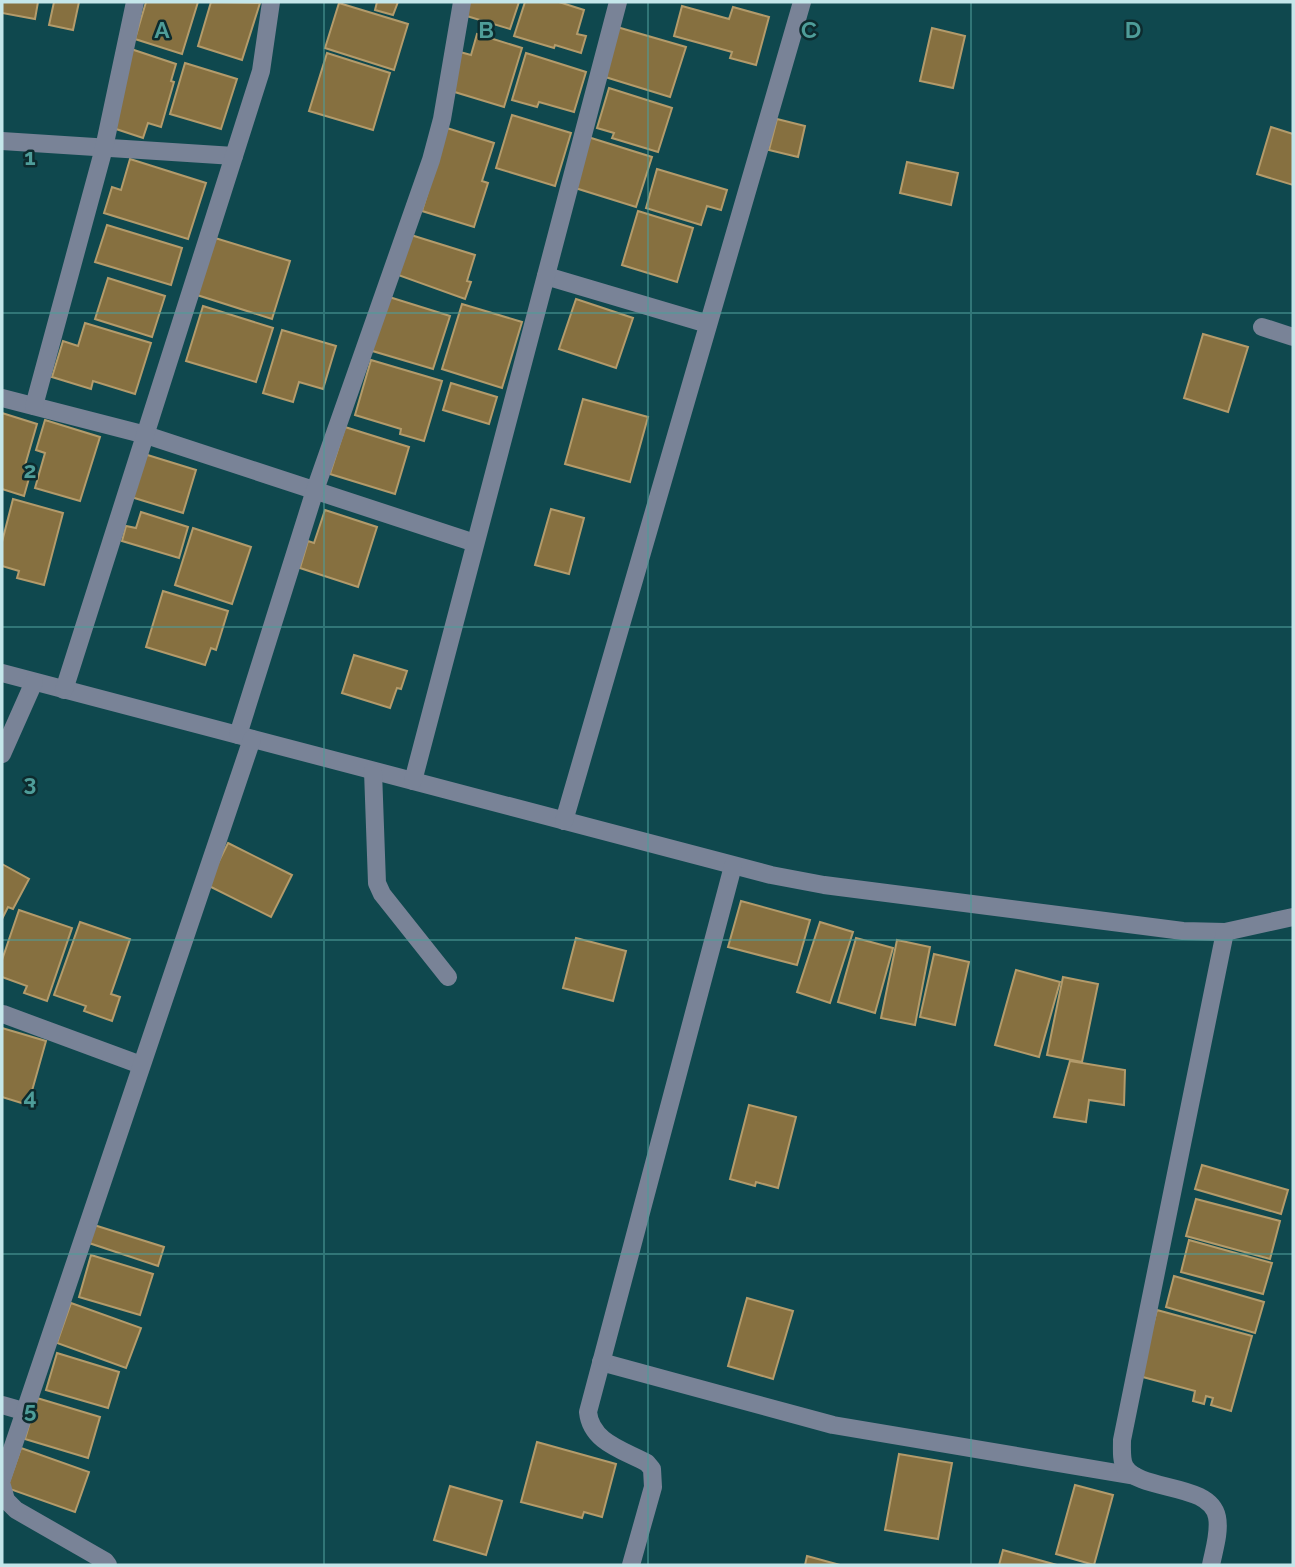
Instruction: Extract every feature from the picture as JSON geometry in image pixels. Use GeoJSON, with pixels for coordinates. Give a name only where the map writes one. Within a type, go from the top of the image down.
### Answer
{"type":"FeatureCollection","features":[{"type":"Feature","properties":{"kind":"street"},"geometry":{"type":"LineString","coordinates":[[34,406],[104,148],[135,2]]}},
{"type":"Feature","properties":{"kind":"street"},"geometry":{"type":"LineString","coordinates":[[64,690],[261,71],[271,2]]}},
{"type":"Feature","properties":{"kind":"street"},"geometry":{"type":"LineString","coordinates":[[2,1479],[141,1065],[245,737],[315,490],[431,160],[442,119],[462,2]]}},
{"type":"Feature","properties":{"kind":"street"},"geometry":{"type":"LineString","coordinates":[[413,781],[618,2]]}},
{"type":"Feature","properties":{"kind":"street"},"geometry":{"type":"LineString","coordinates":[[564,821],[802,2]]}},
{"type":"Feature","properties":{"kind":"street"},"geometry":{"type":"LineString","coordinates":[[2,141],[234,156]]}},
{"type":"Feature","properties":{"kind":"street"},"geometry":{"type":"LineString","coordinates":[[546,276],[708,324]]}},
{"type":"Feature","properties":{"kind":"street"},"geometry":{"type":"LineString","coordinates":[[1262,327],[1293,337]]}},
{"type":"Feature","properties":{"kind":"street"},"geometry":{"type":"LineString","coordinates":[[2,398],[146,435],[475,544]]}},
{"type":"Feature","properties":{"kind":"street"},"geometry":{"type":"LineString","coordinates":[[2,673],[733,866],[824,885],[1183,932],[1225,932],[1293,917]]}},
{"type":"Feature","properties":{"kind":"street"},"geometry":{"type":"LineString","coordinates":[[2,754],[34,682]]}},
{"type":"Feature","properties":{"kind":"street"},"geometry":{"type":"LineString","coordinates":[[373,771],[377,883],[382,894],[448,977]]}},
{"type":"Feature","properties":{"kind":"street"},"geometry":{"type":"LineString","coordinates":[[631,1565],[653,1487],[652,1469],[647,1463],[595,1433],[589,1424],[589,1412],[733,866]]}},
{"type":"Feature","properties":{"kind":"street"},"geometry":{"type":"LineString","coordinates":[[1135,1476],[1125,1467],[1122,1440],[1225,932]]}},
{"type":"Feature","properties":{"kind":"street"},"geometry":{"type":"LineString","coordinates":[[3,1014],[141,1065]]}},
{"type":"Feature","properties":{"kind":"street"},"geometry":{"type":"LineString","coordinates":[[601,1362],[833,1425],[1135,1476],[1208,1501],[1217,1515],[1211,1565]]}},
{"type":"Feature","properties":{"kind":"street"},"geometry":{"type":"LineString","coordinates":[[2,1405],[23,1411]]}},
{"type":"Feature","properties":{"kind":"street"},"geometry":{"type":"LineString","coordinates":[[2,1486],[6,1500],[16,1510],[108,1565]]}},
{"type":"Feature","properties":{"kind":"building"},"geometry":{"type":"Polygon","coordinates":[[[2,2],[38,2],[35,19],[2,13],[2,2]]]}},
{"type":"Feature","properties":{"kind":"building"},"geometry":{"type":"Polygon","coordinates":[[[54,2],[79,2],[73,30],[49,25],[54,2]]]}},
{"type":"Feature","properties":{"kind":"building"},"geometry":{"type":"Polygon","coordinates":[[[146,2],[198,2],[182,54],[135,39],[146,2]]]}},
{"type":"Feature","properties":{"kind":"building"},"geometry":{"type":"Polygon","coordinates":[[[211,2],[260,3],[242,60],[198,46],[211,2]]]}},
{"type":"Feature","properties":{"kind":"building"},"geometry":{"type":"Polygon","coordinates":[[[377,2],[398,2],[393,15],[375,10],[377,2]]]}},
{"type":"Feature","properties":{"kind":"building"},"geometry":{"type":"Polygon","coordinates":[[[464,2],[519,2],[510,29],[460,14],[464,2]]]}},
{"type":"Feature","properties":{"kind":"building"},"geometry":{"type":"Polygon","coordinates":[[[525,2],[559,2],[584,10],[577,34],[586,36],[581,53],[514,36],[525,2]]]}},
{"type":"Feature","properties":{"kind":"building"},"geometry":{"type":"Polygon","coordinates":[[[339,3],[408,24],[394,70],[325,48],[339,3]]]}},
{"type":"Feature","properties":{"kind":"building"},"geometry":{"type":"Polygon","coordinates":[[[682,6],[729,19],[733,7],[769,17],[756,65],[730,58],[732,52],[674,36],[682,6]]]}},
{"type":"Feature","properties":{"kind":"building"},"geometry":{"type":"Polygon","coordinates":[[[617,27],[686,47],[670,97],[602,76],[617,27]]]}},
{"type":"Feature","properties":{"kind":"building"},"geometry":{"type":"Polygon","coordinates":[[[932,28],[965,36],[953,88],[920,81],[932,28]]]}},
{"type":"Feature","properties":{"kind":"building"},"geometry":{"type":"Polygon","coordinates":[[[477,34],[522,48],[504,107],[448,90],[460,52],[471,55],[477,34]]]}},
{"type":"Feature","properties":{"kind":"building"},"geometry":{"type":"Polygon","coordinates":[[[131,49],[176,64],[171,81],[174,82],[161,127],[148,123],[143,138],[113,128],[131,49]]]}},
{"type":"Feature","properties":{"kind":"building"},"geometry":{"type":"Polygon","coordinates":[[[327,53],[390,73],[373,130],[309,111],[327,53]]]}},
{"type":"Feature","properties":{"kind":"building"},"geometry":{"type":"Polygon","coordinates":[[[526,53],[586,72],[574,112],[539,102],[537,107],[512,100],[526,53]]]}},
{"type":"Feature","properties":{"kind":"building"},"geometry":{"type":"Polygon","coordinates":[[[185,63],[237,79],[221,129],[170,114],[185,63]]]}},
{"type":"Feature","properties":{"kind":"building"},"geometry":{"type":"Polygon","coordinates":[[[609,88],[672,108],[658,152],[612,138],[614,133],[597,128],[609,88]]]}},
{"type":"Feature","properties":{"kind":"building"},"geometry":{"type":"Polygon","coordinates":[[[512,115],[571,133],[555,186],[496,168],[512,115]]]}},
{"type":"Feature","properties":{"kind":"building"},"geometry":{"type":"Polygon","coordinates":[[[777,119],[805,126],[798,157],[769,150],[777,119]]]}},
{"type":"Feature","properties":{"kind":"building"},"geometry":{"type":"Polygon","coordinates":[[[1271,127],[1293,134],[1293,185],[1257,174],[1271,127]]]}},
{"type":"Feature","properties":{"kind":"building"},"geometry":{"type":"Polygon","coordinates":[[[447,128],[494,143],[482,181],[488,183],[474,227],[422,211],[447,128]]]}},
{"type":"Feature","properties":{"kind":"building"},"geometry":{"type":"Polygon","coordinates":[[[588,137],[652,157],[636,207],[572,187],[588,137]]]}},
{"type":"Feature","properties":{"kind":"building"},"geometry":{"type":"Polygon","coordinates":[[[130,159],[206,183],[188,239],[104,213],[112,187],[121,190],[130,159]]]}},
{"type":"Feature","properties":{"kind":"building"},"geometry":{"type":"Polygon","coordinates":[[[907,162],[958,173],[951,205],[900,193],[907,162]]]}},
{"type":"Feature","properties":{"kind":"building"},"geometry":{"type":"Polygon","coordinates":[[[657,169],[727,190],[721,210],[707,206],[701,225],[646,208],[657,169]]]}},
{"type":"Feature","properties":{"kind":"building"},"geometry":{"type":"Polygon","coordinates":[[[638,211],[693,228],[677,282],[622,265],[638,211]]]}},
{"type":"Feature","properties":{"kind":"building"},"geometry":{"type":"Polygon","coordinates":[[[107,225],[182,248],[171,285],[95,262],[107,225]]]}},
{"type":"Feature","properties":{"kind":"building"},"geometry":{"type":"Polygon","coordinates":[[[411,235],[475,255],[465,299],[398,275],[411,235]]]}},
{"type":"Feature","properties":{"kind":"building"},"geometry":{"type":"Polygon","coordinates":[[[215,238],[290,261],[272,319],[197,295],[215,238]]]}},
{"type":"Feature","properties":{"kind":"building"},"geometry":{"type":"Polygon","coordinates":[[[108,278],[165,296],[152,337],[95,319],[108,278]]]}},
{"type":"Feature","properties":{"kind":"building"},"geometry":{"type":"Polygon","coordinates":[[[386,296],[450,316],[433,369],[369,350],[386,296]]]}},
{"type":"Feature","properties":{"kind":"building"},"geometry":{"type":"Polygon","coordinates":[[[576,299],[633,318],[616,368],[559,349],[576,299]]]}},
{"type":"Feature","properties":{"kind":"building"},"geometry":{"type":"Polygon","coordinates":[[[462,304],[522,322],[502,388],[442,369],[462,304]]]}},
{"type":"Feature","properties":{"kind":"building"},"geometry":{"type":"Polygon","coordinates":[[[203,306],[273,328],[256,382],[186,361],[203,306]]]}},
{"type":"Feature","properties":{"kind":"building"},"geometry":{"type":"Polygon","coordinates":[[[85,323],[151,343],[135,394],[93,381],[91,389],[52,377],[63,341],[78,346],[85,323]]]}},
{"type":"Feature","properties":{"kind":"building"},"geometry":{"type":"Polygon","coordinates":[[[282,330],[336,346],[323,389],[299,382],[293,402],[263,393],[282,330]]]}},
{"type":"Feature","properties":{"kind":"building"},"geometry":{"type":"Polygon","coordinates":[[[1203,334],[1248,347],[1228,412],[1184,398],[1203,334]]]}},
{"type":"Feature","properties":{"kind":"building"},"geometry":{"type":"Polygon","coordinates":[[[371,360],[442,381],[424,441],[400,434],[401,429],[355,415],[371,360]]]}},
{"type":"Feature","properties":{"kind":"building"},"geometry":{"type":"Polygon","coordinates":[[[451,383],[497,397],[489,424],[443,410],[451,383]]]}},
{"type":"Feature","properties":{"kind":"building"},"geometry":{"type":"Polygon","coordinates":[[[583,399],[648,417],[630,482],[565,464],[583,399]]]}},
{"type":"Feature","properties":{"kind":"building"},"geometry":{"type":"Polygon","coordinates":[[[2,413],[37,424],[24,469],[31,471],[24,496],[2,489],[2,413]]]}},
{"type":"Feature","properties":{"kind":"building"},"geometry":{"type":"Polygon","coordinates":[[[45,420],[100,437],[80,501],[35,488],[45,453],[36,450],[45,420]]]}},
{"type":"Feature","properties":{"kind":"building"},"geometry":{"type":"Polygon","coordinates":[[[345,427],[409,447],[395,494],[330,474],[345,427]]]}},
{"type":"Feature","properties":{"kind":"building"},"geometry":{"type":"Polygon","coordinates":[[[141,453],[196,470],[183,513],[128,496],[141,453]]]}},
{"type":"Feature","properties":{"kind":"building"},"geometry":{"type":"Polygon","coordinates":[[[13,499],[63,513],[44,585],[17,578],[19,571],[2,566],[2,542],[13,499]]]}},
{"type":"Feature","properties":{"kind":"building"},"geometry":{"type":"Polygon","coordinates":[[[551,509],[584,518],[569,574],[535,565],[551,509]]]}},
{"type":"Feature","properties":{"kind":"building"},"geometry":{"type":"Polygon","coordinates":[[[325,510],[377,527],[358,587],[300,568],[308,541],[314,543],[325,510]]]}},
{"type":"Feature","properties":{"kind":"building"},"geometry":{"type":"Polygon","coordinates":[[[141,512],[188,527],[179,558],[122,541],[126,526],[136,528],[141,512]]]}},
{"type":"Feature","properties":{"kind":"building"},"geometry":{"type":"Polygon","coordinates":[[[193,528],[251,547],[232,604],[175,585],[193,528]]]}},
{"type":"Feature","properties":{"kind":"building"},"geometry":{"type":"Polygon","coordinates":[[[163,591],[228,611],[216,650],[211,648],[205,665],[146,647],[163,591]]]}},
{"type":"Feature","properties":{"kind":"building"},"geometry":{"type":"Polygon","coordinates":[[[354,655],[407,671],[390,708],[342,693],[354,655]]]}},
{"type":"Feature","properties":{"kind":"building"},"geometry":{"type":"Polygon","coordinates":[[[228,843],[292,875],[271,917],[207,885],[228,843]]]}},
{"type":"Feature","properties":{"kind":"building"},"geometry":{"type":"Polygon","coordinates":[[[2,864],[29,879],[13,909],[8,907],[2,919],[2,864]]]}},
{"type":"Feature","properties":{"kind":"building"},"geometry":{"type":"Polygon","coordinates":[[[741,901],[810,920],[797,965],[728,947],[741,901]]]}},
{"type":"Feature","properties":{"kind":"building"},"geometry":{"type":"Polygon","coordinates":[[[19,910],[72,928],[47,1001],[24,993],[27,986],[2,977],[2,960],[19,910]]]}},
{"type":"Feature","properties":{"kind":"building"},"geometry":{"type":"Polygon","coordinates":[[[80,922],[130,939],[111,994],[120,997],[112,1021],[84,1011],[86,1006],[54,995],[80,922]]]}},
{"type":"Feature","properties":{"kind":"building"},"geometry":{"type":"Polygon","coordinates":[[[820,922],[853,932],[830,1003],[797,992],[820,922]]]}},
{"type":"Feature","properties":{"kind":"building"},"geometry":{"type":"Polygon","coordinates":[[[576,938],[626,951],[613,1001],[563,988],[576,938]]]}},
{"type":"Feature","properties":{"kind":"building"},"geometry":{"type":"Polygon","coordinates":[[[856,938],[893,948],[875,1013],[838,1002],[856,938]]]}},
{"type":"Feature","properties":{"kind":"building"},"geometry":{"type":"Polygon","coordinates":[[[897,940],[930,947],[915,1025],[881,1018],[897,940]]]}},
{"type":"Feature","properties":{"kind":"building"},"geometry":{"type":"Polygon","coordinates":[[[934,954],[969,962],[955,1025],[920,1017],[934,954]]]}},
{"type":"Feature","properties":{"kind":"building"},"geometry":{"type":"Polygon","coordinates":[[[1016,970],[1060,982],[1039,1057],[995,1045],[1016,970]]]}},
{"type":"Feature","properties":{"kind":"building"},"geometry":{"type":"Polygon","coordinates":[[[1063,977],[1098,984],[1082,1062],[1047,1055],[1063,977]]]}},
{"type":"Feature","properties":{"kind":"building"},"geometry":{"type":"Polygon","coordinates":[[[2,1028],[46,1041],[28,1105],[2,1097],[2,1028]]]}},
{"type":"Feature","properties":{"kind":"building"},"geometry":{"type":"Polygon","coordinates":[[[1070,1061],[1125,1070],[1124,1105],[1089,1100],[1086,1122],[1054,1117],[1070,1061]]]}},
{"type":"Feature","properties":{"kind":"building"},"geometry":{"type":"Polygon","coordinates":[[[749,1105],[796,1117],[778,1188],[756,1182],[755,1186],[730,1179],[749,1105]]]}},
{"type":"Feature","properties":{"kind":"building"},"geometry":{"type":"Polygon","coordinates":[[[1202,1165],[1288,1190],[1281,1214],[1195,1189],[1202,1165]]]}},
{"type":"Feature","properties":{"kind":"building"},"geometry":{"type":"Polygon","coordinates":[[[1196,1199],[1280,1221],[1270,1259],[1186,1236],[1196,1199]]]}},
{"type":"Feature","properties":{"kind":"building"},"geometry":{"type":"Polygon","coordinates":[[[94,1225],[164,1247],[158,1266],[89,1243],[94,1225]]]}},
{"type":"Feature","properties":{"kind":"building"},"geometry":{"type":"Polygon","coordinates":[[[1189,1240],[1272,1263],[1263,1294],[1181,1272],[1189,1240]]]}},
{"type":"Feature","properties":{"kind":"building"},"geometry":{"type":"Polygon","coordinates":[[[91,1255],[153,1274],[140,1315],[79,1297],[91,1255]]]}},
{"type":"Feature","properties":{"kind":"building"},"geometry":{"type":"Polygon","coordinates":[[[1174,1276],[1264,1302],[1255,1333],[1166,1307],[1174,1276]]]}},
{"type":"Feature","properties":{"kind":"building"},"geometry":{"type":"Polygon","coordinates":[[[747,1298],[793,1311],[773,1379],[728,1366],[747,1298]]]}},
{"type":"Feature","properties":{"kind":"building"},"geometry":{"type":"Polygon","coordinates":[[[71,1303],[141,1328],[126,1368],[57,1343],[71,1303]]]}},
{"type":"Feature","properties":{"kind":"building"},"geometry":{"type":"Polygon","coordinates":[[[1157,1310],[1252,1336],[1231,1411],[1211,1405],[1213,1398],[1206,1396],[1204,1404],[1193,1401],[1195,1391],[1139,1376],[1157,1310]]]}},
{"type":"Feature","properties":{"kind":"building"},"geometry":{"type":"Polygon","coordinates":[[[57,1353],[119,1372],[108,1408],[46,1390],[57,1353]]]}},
{"type":"Feature","properties":{"kind":"building"},"geometry":{"type":"Polygon","coordinates":[[[37,1398],[100,1417],[88,1458],[25,1439],[37,1398]]]}},
{"type":"Feature","properties":{"kind":"building"},"geometry":{"type":"Polygon","coordinates":[[[537,1442],[616,1464],[602,1517],[584,1512],[582,1518],[521,1502],[537,1442]]]}},
{"type":"Feature","properties":{"kind":"building"},"geometry":{"type":"Polygon","coordinates":[[[21,1448],[89,1472],[75,1512],[7,1488],[21,1448]]]}},
{"type":"Feature","properties":{"kind":"building"},"geometry":{"type":"Polygon","coordinates":[[[899,1454],[952,1463],[938,1539],[885,1530],[899,1454]]]}},
{"type":"Feature","properties":{"kind":"building"},"geometry":{"type":"Polygon","coordinates":[[[1075,1485],[1113,1495],[1094,1565],[1056,1554],[1075,1485]]]}},
{"type":"Feature","properties":{"kind":"building"},"geometry":{"type":"Polygon","coordinates":[[[450,1486],[502,1501],[486,1555],[434,1540],[450,1486]]]}},
{"type":"Feature","properties":{"kind":"building"},"geometry":{"type":"Polygon","coordinates":[[[1003,1550],[1057,1565],[999,1565],[1003,1550]]]}},
{"type":"Feature","properties":{"kind":"building"},"geometry":{"type":"Polygon","coordinates":[[[807,1556],[840,1565],[805,1565],[807,1556]]]}}]}
